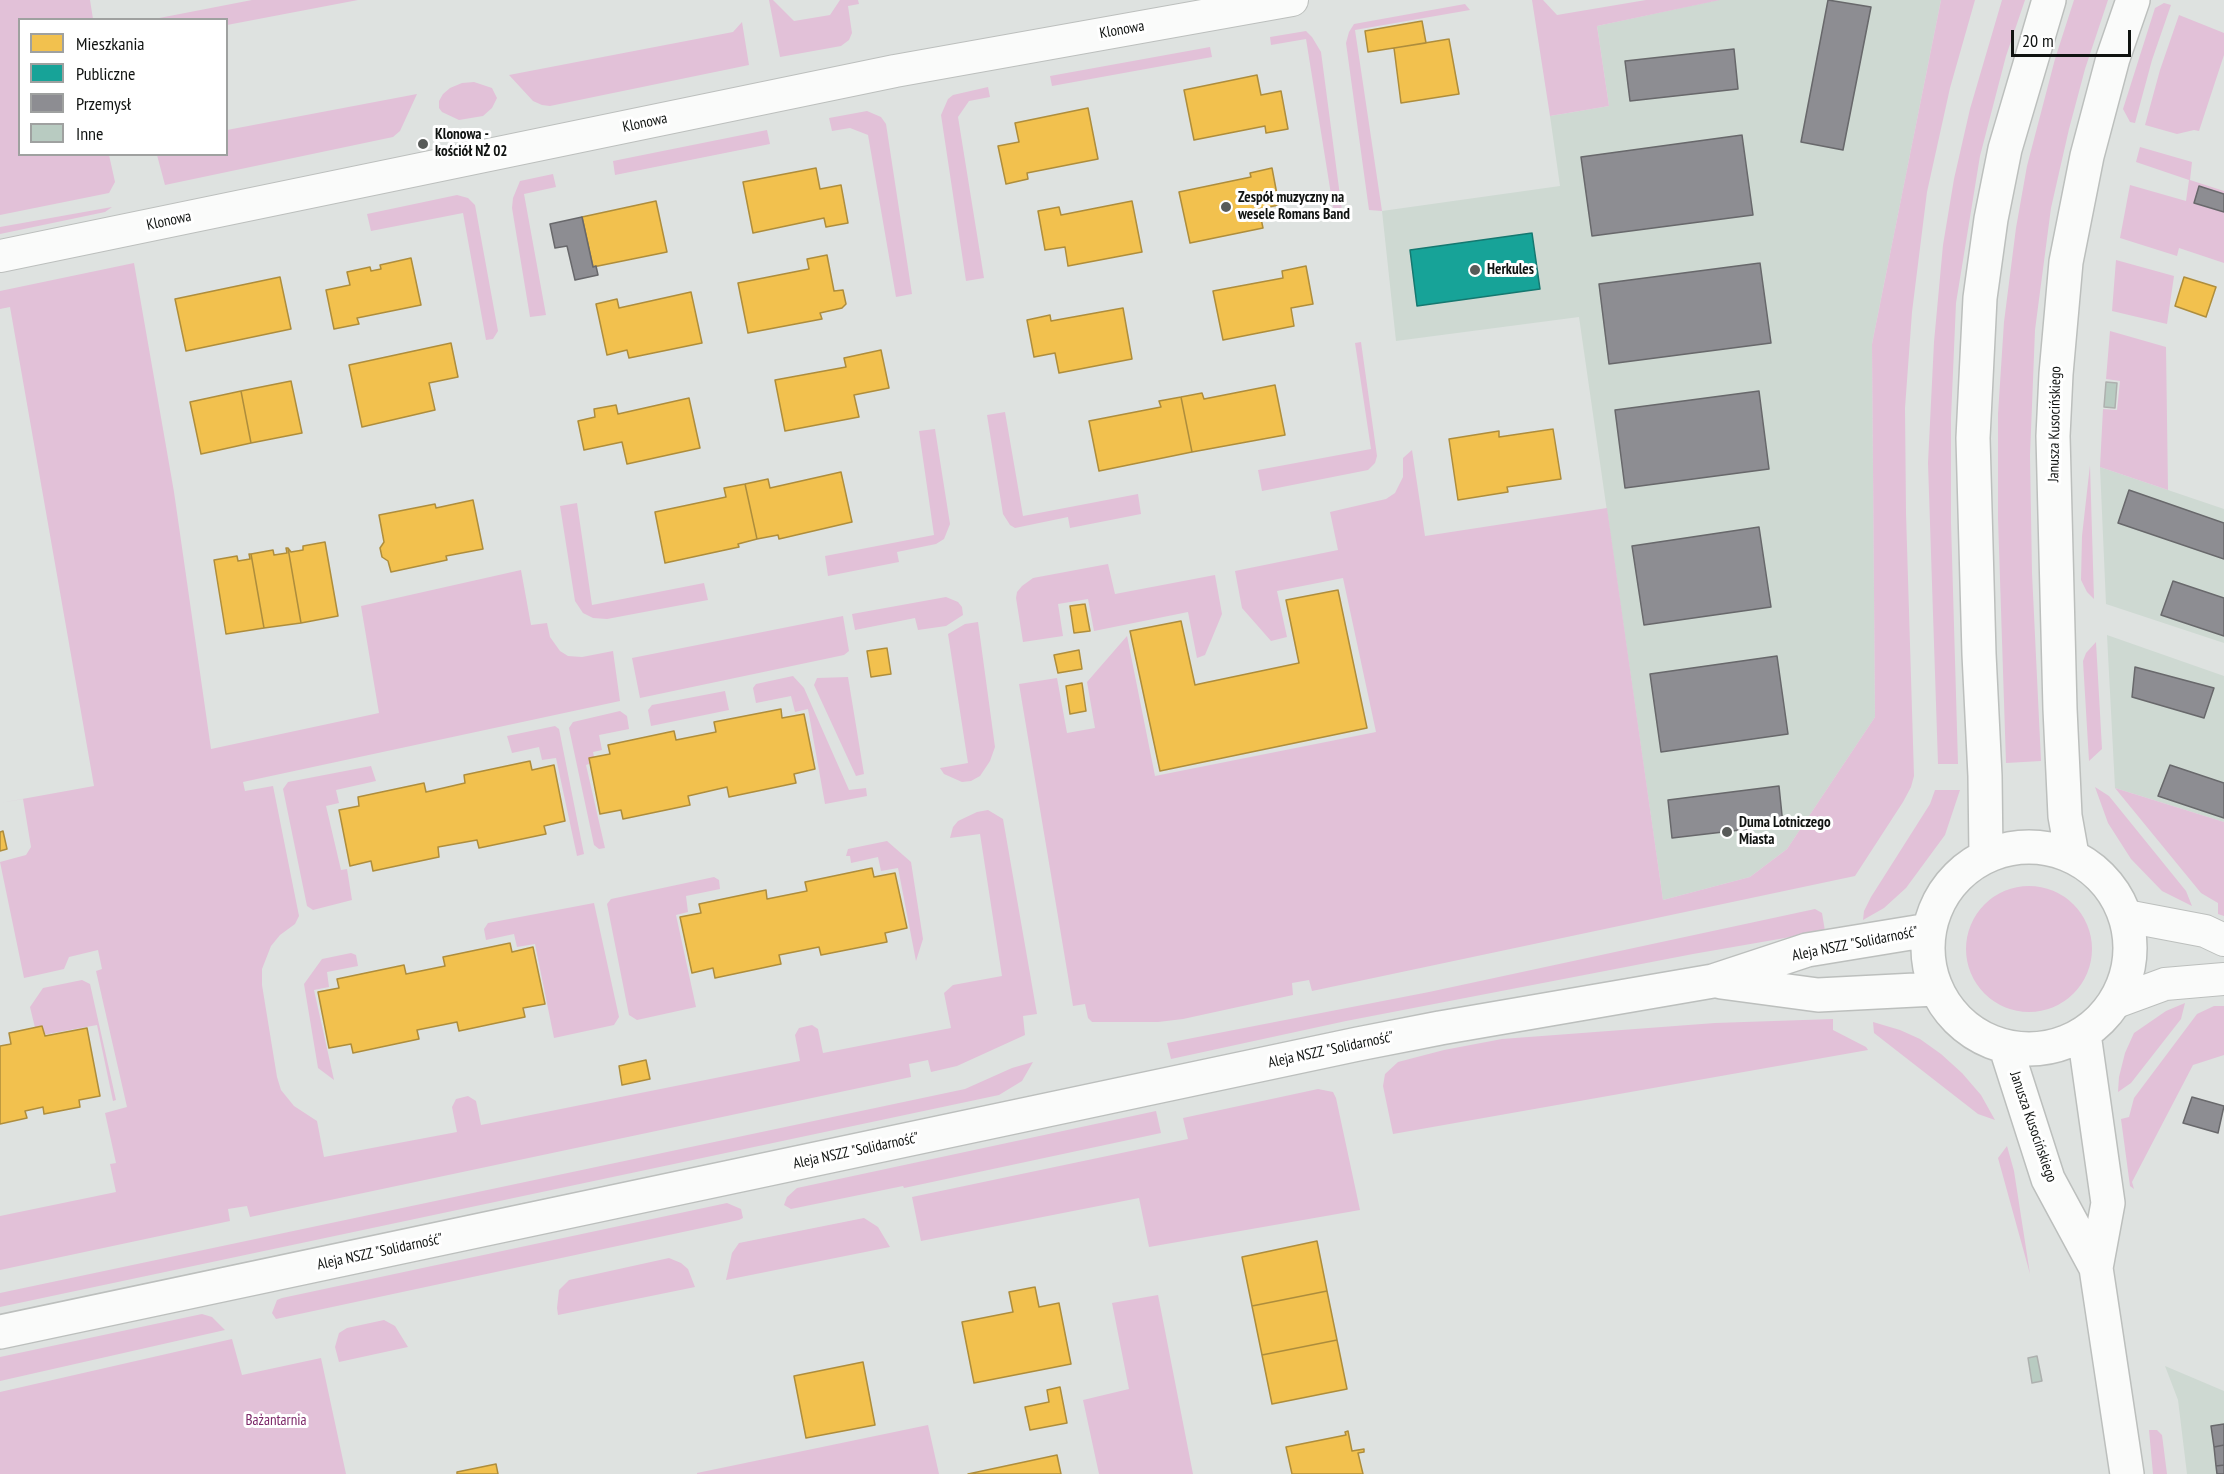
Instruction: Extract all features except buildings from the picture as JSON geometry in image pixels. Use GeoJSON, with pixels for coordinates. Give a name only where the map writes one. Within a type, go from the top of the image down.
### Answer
{"type":"FeatureCollection","features":[{"type":"Feature","properties":{"kind":"street","name":"Klonowa"},"geometry":{"type":"LineString","coordinates":[[0,256],[895,71],[1292,0]]}},
{"type":"Feature","properties":{"kind":"street"},"geometry":{"type":"LineString","coordinates":[[1986,856],[1986,776],[1978,643],[1973,438],[1980,298],[1991,219],[2005,149],[2049,0]]}},
{"type":"Feature","properties":{"kind":"street","name":"Janusza Kusocińskiego"},"geometry":{"type":"LineString","coordinates":[[2072,855],[2066,816],[2060,698],[2052,436],[2056,374],[2066,262],[2086,156],[2113,58],[2133,0]]}},
{"type":"Feature","properties":{"kind":"street"},"geometry":{"type":"LineString","coordinates":[[2014,847],[2044,847],[2072,855],[2099,874],[2119,900],[2126,916],[2130,930],[2131,955],[2127,980],[2116,1002],[2102,1020],[2084,1034],[2060,1046],[2033,1050],[2006,1048],[1977,1036],[1952,1015],[1935,989],[1928,960],[1929,930],[1940,900],[1959,874],[1986,856],[2014,847]]}},
{"type":"Feature","properties":{"kind":"street"},"geometry":{"type":"LineString","coordinates":[[2126,916],[2205,931],[2224,940]]}},
{"type":"Feature","properties":{"kind":"street","name":"Aleja NSZZ \"Solidarność\""},"geometry":{"type":"LineString","coordinates":[[0,1332],[1370,1042],[1713,981],[1808,950],[1929,930]]}},
{"type":"Feature","properties":{"kind":"street"},"geometry":{"type":"LineString","coordinates":[[2116,1002],[2165,984],[2224,979]]}},
{"type":"Feature","properties":{"kind":"street","name":"Aleja NSZZ \"Solidarność\""},"geometry":{"type":"LineString","coordinates":[[1713,981],[1818,995],[1935,989]]}},
{"type":"Feature","properties":{"kind":"street","name":"Janusza Kusocińskiego"},"geometry":{"type":"LineString","coordinates":[[2084,1034],[2108,1203],[2096,1268],[2127,1474]]}},
{"type":"Feature","properties":{"kind":"street","name":"Janusza Kusocińskiego"},"geometry":{"type":"LineString","coordinates":[[2006,1048],[2048,1179],[2096,1268]]}},
{"type":"Feature","properties":{"kind":"shaded area"},"geometry":{"type":"Polygon","coordinates":[[[1718,0],[1941,0],[1872,344],[1875,717],[1787,849],[1750,877],[1663,900],[1579,317],[1396,341],[1382,211],[1560,186],[1550,116],[1609,106],[1597,26],[1718,0]]]}},
{"type":"Feature","properties":{"kind":"shaded area"},"geometry":{"type":"Polygon","coordinates":[[[2100,467],[2224,509],[2224,643],[2106,604],[2100,467]]]}},
{"type":"Feature","properties":{"kind":"shaded area"},"geometry":{"type":"Polygon","coordinates":[[[2107,635],[2224,676],[2224,822],[2115,788],[2107,635]]]}},
{"type":"Feature","properties":{"kind":"shaded area"},"geometry":{"type":"Polygon","coordinates":[[[2165,1366],[2224,1391],[2224,1474],[2187,1474],[2178,1400],[2165,1366]]]}},
{"type":"Feature","properties":{"kind":"green space"},"geometry":{"type":"Polygon","coordinates":[[[0,0],[90,0],[93,18],[18,18],[18,156],[109,156],[115,182],[109,193],[0,215],[0,0]]]}},
{"type":"Feature","properties":{"kind":"green space"},"geometry":{"type":"Polygon","coordinates":[[[252,0],[358,0],[228,25],[228,18],[159,18],[252,0]]]}},
{"type":"Feature","properties":{"kind":"green space"},"geometry":{"type":"Polygon","coordinates":[[[769,0],[773,0],[794,21],[830,15],[840,0],[858,0],[859,4],[848,6],[852,33],[849,40],[841,46],[780,57],[769,0]]]}},
{"type":"Feature","properties":{"kind":"green space"},"geometry":{"type":"Polygon","coordinates":[[[1532,0],[1543,0],[1557,15],[1646,0],[1720,0],[1597,26],[1609,106],[1550,116],[1532,0]]]}},
{"type":"Feature","properties":{"kind":"green space"},"geometry":{"type":"Polygon","coordinates":[[[1941,0],[1975,0],[1950,88],[1927,192],[1912,312],[1905,408],[1914,776],[1903,802],[1855,876],[1312,991],[1309,980],[1292,983],[1293,995],[1183,1019],[1158,1022],[1092,1022],[1088,1018],[1085,1004],[1073,1006],[1019,684],[1057,678],[1067,733],[1095,728],[1087,682],[1127,636],[1155,776],[1376,732],[1343,578],[1277,591],[1287,637],[1271,641],[1242,608],[1235,571],[1338,550],[1330,512],[1386,499],[1395,493],[1403,477],[1403,458],[1412,450],[1425,536],[1607,508],[1663,900],[1750,877],[1787,849],[1875,717],[1872,344],[1941,0]]]}},
{"type":"Feature","properties":{"kind":"green space"},"geometry":{"type":"Polygon","coordinates":[[[2002,0],[2025,0],[2006,56],[1980,156],[1956,303],[1951,418],[1951,522],[1958,764],[1938,764],[1928,463],[1934,342],[1943,245],[1954,179],[1970,109],[2002,0]]]}},
{"type":"Feature","properties":{"kind":"green space"},"geometry":{"type":"Polygon","coordinates":[[[2074,0],[2108,0],[2085,69],[2051,208],[2035,330],[2030,455],[2032,573],[2041,761],[2006,763],[1998,518],[1998,414],[2004,322],[2016,228],[2027,166],[2055,59],[2074,0]]]}},
{"type":"Feature","properties":{"kind":"green space"},"geometry":{"type":"Polygon","coordinates":[[[2164,3],[2171,5],[2152,60],[2135,123],[2130,122],[2123,109],[2155,8],[2164,3]]]}},
{"type":"Feature","properties":{"kind":"green space"},"geometry":{"type":"Polygon","coordinates":[[[1465,4],[1470,10],[1355,30],[1382,211],[1369,210],[1346,43],[1349,32],[1354,24],[1465,4]]]}},
{"type":"Feature","properties":{"kind":"green space"},"geometry":{"type":"Polygon","coordinates":[[[2179,15],[2224,33],[2224,55],[2199,131],[2177,134],[2145,125],[2160,70],[2179,15]]]}},
{"type":"Feature","properties":{"kind":"green space"},"geometry":{"type":"Polygon","coordinates":[[[742,22],[749,65],[550,106],[533,101],[509,75],[733,32],[742,22]]]}},
{"type":"Feature","properties":{"kind":"green space"},"geometry":{"type":"Polygon","coordinates":[[[1306,31],[1321,52],[1342,211],[1334,213],[1306,39],[1271,45],[1270,37],[1306,31]]]}},
{"type":"Feature","properties":{"kind":"green space"},"geometry":{"type":"Polygon","coordinates":[[[1210,47],[1212,57],[1052,86],[1050,76],[1210,47]]]}},
{"type":"Feature","properties":{"kind":"green space"},"geometry":{"type":"Polygon","coordinates":[[[474,82],[492,88],[497,98],[492,108],[483,116],[459,120],[442,112],[439,108],[439,101],[443,94],[462,83],[474,82]]]}},
{"type":"Feature","properties":{"kind":"green space"},"geometry":{"type":"Polygon","coordinates":[[[988,87],[990,97],[969,101],[958,117],[984,278],[966,281],[941,115],[948,99],[953,95],[988,87]]]}},
{"type":"Feature","properties":{"kind":"green space"},"geometry":{"type":"Polygon","coordinates":[[[417,94],[400,131],[393,137],[165,185],[157,156],[228,156],[228,130],[417,94]]]}},
{"type":"Feature","properties":{"kind":"green space"},"geometry":{"type":"Polygon","coordinates":[[[867,111],[881,117],[886,124],[912,294],[896,297],[868,135],[850,128],[832,131],[829,118],[867,111]]]}},
{"type":"Feature","properties":{"kind":"green space"},"geometry":{"type":"Polygon","coordinates":[[[767,130],[770,144],[615,175],[613,161],[767,130]]]}},
{"type":"Feature","properties":{"kind":"green space"},"geometry":{"type":"Polygon","coordinates":[[[2140,147],[2192,162],[2190,180],[2224,191],[2224,263],[2179,248],[2177,256],[2120,238],[2130,185],[2186,201],[2189,180],[2136,162],[2140,147]]]}},
{"type":"Feature","properties":{"kind":"green space"},"geometry":{"type":"Polygon","coordinates":[[[553,174],[556,187],[524,194],[546,315],[530,317],[512,208],[513,198],[520,181],[553,174]]]}},
{"type":"Feature","properties":{"kind":"green space"},"geometry":{"type":"Polygon","coordinates":[[[457,195],[468,198],[475,205],[498,331],[493,339],[486,340],[463,213],[371,231],[367,214],[457,195]]]}},
{"type":"Feature","properties":{"kind":"green space"},"geometry":{"type":"Polygon","coordinates":[[[112,207],[105,212],[0,234],[0,227],[112,207]]]}},
{"type":"Feature","properties":{"kind":"green space"},"geometry":{"type":"Polygon","coordinates":[[[2116,260],[2174,276],[2167,324],[2112,311],[2116,260]]]}},
{"type":"Feature","properties":{"kind":"green space"},"geometry":{"type":"Polygon","coordinates":[[[134,263],[174,492],[211,749],[379,713],[361,606],[521,570],[531,625],[547,623],[550,637],[560,651],[568,656],[582,657],[613,651],[620,701],[243,782],[245,791],[273,786],[299,916],[295,924],[280,935],[271,946],[262,969],[262,985],[277,1077],[281,1090],[294,1106],[317,1121],[324,1157],[457,1132],[452,1107],[456,1099],[468,1096],[476,1101],[481,1125],[800,1061],[795,1035],[799,1028],[812,1025],[818,1029],[823,1053],[951,1028],[944,993],[953,985],[1002,976],[980,834],[950,838],[953,827],[958,821],[977,812],[988,810],[1003,819],[1037,1014],[1023,1016],[1025,1035],[957,1066],[931,1072],[928,1060],[909,1064],[911,1077],[250,1217],[247,1206],[228,1209],[230,1221],[0,1270],[0,1216],[116,1192],[110,1164],[116,1163],[105,1113],[127,1107],[96,971],[102,969],[98,950],[69,957],[64,969],[24,978],[0,862],[26,855],[31,847],[23,799],[0,803],[94,786],[10,307],[0,309],[0,291],[134,263]]]}},
{"type":"Feature","properties":{"kind":"green space"},"geometry":{"type":"Polygon","coordinates":[[[2110,331],[2166,347],[2168,490],[2100,467],[2103,409],[2117,410],[2120,381],[2106,379],[2110,331]]]}},
{"type":"Feature","properties":{"kind":"green space"},"geometry":{"type":"Polygon","coordinates":[[[1361,342],[1377,456],[1375,463],[1368,470],[1262,491],[1258,470],[1371,449],[1355,343],[1361,342]]]}},
{"type":"Feature","properties":{"kind":"green space"},"geometry":{"type":"Polygon","coordinates":[[[1005,412],[1023,516],[1138,494],[1141,514],[1070,528],[1068,517],[1015,528],[1010,525],[1003,514],[987,415],[1005,412]]]}},
{"type":"Feature","properties":{"kind":"green space"},"geometry":{"type":"Polygon","coordinates":[[[935,429],[950,524],[944,539],[936,544],[897,552],[899,562],[828,576],[825,556],[934,535],[919,431],[935,429]]]}},
{"type":"Feature","properties":{"kind":"green space"},"geometry":{"type":"Polygon","coordinates":[[[2090,465],[2094,599],[2087,592],[2081,580],[2082,536],[2090,465]]]}},
{"type":"Feature","properties":{"kind":"green space"},"geometry":{"type":"Polygon","coordinates":[[[577,503],[592,605],[704,583],[708,600],[607,619],[593,618],[583,613],[575,601],[560,506],[577,503]]]}},
{"type":"Feature","properties":{"kind":"green space"},"geometry":{"type":"Polygon","coordinates":[[[1108,564],[1115,594],[1215,575],[1222,614],[1205,655],[1197,658],[1188,612],[1094,631],[1088,599],[1058,604],[1063,636],[1023,642],[1016,598],[1022,586],[1033,578],[1108,564]]]}},
{"type":"Feature","properties":{"kind":"green space"},"geometry":{"type":"Polygon","coordinates":[[[946,597],[958,602],[962,607],[963,615],[946,626],[918,630],[915,618],[855,630],[852,614],[946,597]]]}},
{"type":"Feature","properties":{"kind":"green space"},"geometry":{"type":"Polygon","coordinates":[[[843,616],[849,651],[844,655],[640,698],[632,658],[843,616]]]}},
{"type":"Feature","properties":{"kind":"green space"},"geometry":{"type":"Polygon","coordinates":[[[978,622],[995,747],[990,761],[980,776],[971,781],[962,782],[944,774],[940,768],[968,763],[948,634],[965,624],[978,622]]]}},
{"type":"Feature","properties":{"kind":"green space"},"geometry":{"type":"Polygon","coordinates":[[[2096,642],[2102,749],[2089,761],[2083,661],[2086,653],[2096,642]]]}},
{"type":"Feature","properties":{"kind":"green space"},"geometry":{"type":"Polygon","coordinates":[[[793,676],[804,688],[849,790],[866,788],[867,796],[825,804],[808,709],[795,712],[791,696],[756,703],[753,688],[756,684],[793,676]]]}},
{"type":"Feature","properties":{"kind":"green space"},"geometry":{"type":"Polygon","coordinates":[[[848,677],[864,774],[856,776],[814,685],[817,678],[848,677]]]}},
{"type":"Feature","properties":{"kind":"green space"},"geometry":{"type":"Polygon","coordinates":[[[725,691],[729,710],[651,726],[648,710],[652,705],[725,691]]]}},
{"type":"Feature","properties":{"kind":"green space"},"geometry":{"type":"Polygon","coordinates":[[[620,711],[627,716],[629,729],[599,735],[602,750],[593,752],[595,762],[586,765],[605,848],[599,849],[594,845],[569,728],[573,722],[620,711]]]}},
{"type":"Feature","properties":{"kind":"green space"},"geometry":{"type":"Polygon","coordinates":[[[555,726],[559,729],[584,854],[577,856],[556,758],[542,760],[539,747],[512,753],[507,736],[555,726]]]}},
{"type":"Feature","properties":{"kind":"green space"},"geometry":{"type":"Polygon","coordinates":[[[371,766],[376,781],[336,790],[339,803],[326,806],[341,870],[347,869],[352,900],[313,910],[307,906],[283,789],[288,782],[371,766]]]}},
{"type":"Feature","properties":{"kind":"green space"},"geometry":{"type":"Polygon","coordinates":[[[2095,787],[2109,796],[2186,891],[2192,906],[2162,891],[2131,859],[2108,823],[2095,787]]]}},
{"type":"Feature","properties":{"kind":"green space"},"geometry":{"type":"Polygon","coordinates":[[[2115,788],[2224,822],[2224,916],[2218,914],[2218,903],[2201,893],[2115,788]]]}},
{"type":"Feature","properties":{"kind":"green space"},"geometry":{"type":"Polygon","coordinates":[[[1935,790],[1960,790],[1945,835],[1906,888],[1884,908],[1863,920],[1864,911],[1871,897],[1930,804],[1935,790]]]}},
{"type":"Feature","properties":{"kind":"green space"},"geometry":{"type":"Polygon","coordinates":[[[887,841],[911,862],[923,939],[916,961],[898,868],[881,871],[878,857],[851,863],[850,856],[846,856],[848,849],[887,841]]]}},
{"type":"Feature","properties":{"kind":"green space"},"geometry":{"type":"Polygon","coordinates":[[[714,877],[719,880],[720,889],[686,896],[688,912],[676,915],[696,1007],[637,1020],[629,1015],[607,904],[611,899],[714,877]]]}},
{"type":"Feature","properties":{"kind":"green space"},"geometry":{"type":"Polygon","coordinates":[[[2029,886],[2053,891],[2074,904],[2087,925],[2092,949],[2087,973],[2074,994],[2053,1007],[2029,1012],[2005,1007],[1984,994],[1971,973],[1966,949],[1971,925],[1984,904],[2005,891],[2029,886]]]}},
{"type":"Feature","properties":{"kind":"green space"},"geometry":{"type":"Polygon","coordinates":[[[594,903],[619,1017],[614,1025],[554,1038],[535,944],[517,947],[514,934],[486,940],[484,929],[488,923],[594,903]]]}},
{"type":"Feature","properties":{"kind":"green space"},"geometry":{"type":"Polygon","coordinates":[[[1815,909],[1822,913],[1825,931],[1346,1021],[1171,1059],[1167,1043],[1429,992],[1815,909]]]}},
{"type":"Feature","properties":{"kind":"green space"},"geometry":{"type":"Polygon","coordinates":[[[351,953],[356,955],[358,966],[327,972],[329,987],[314,990],[334,1080],[318,1068],[304,984],[322,959],[351,953]]]}},
{"type":"Feature","properties":{"kind":"green space"},"geometry":{"type":"Polygon","coordinates":[[[82,980],[90,984],[116,1100],[113,1101],[97,1025],[37,1036],[30,1007],[43,988],[82,980]]]}},
{"type":"Feature","properties":{"kind":"green space"},"geometry":{"type":"Polygon","coordinates":[[[2185,1003],[2181,1019],[2131,1083],[2118,1092],[2125,1053],[2134,1033],[2166,1011],[2185,1003]]]}},
{"type":"Feature","properties":{"kind":"green space"},"geometry":{"type":"Polygon","coordinates":[[[2214,1006],[2224,1006],[2224,1055],[2193,1065],[2132,1182],[2134,1189],[2130,1186],[2121,1119],[2129,1117],[2134,1098],[2197,1014],[2214,1006]]]}},
{"type":"Feature","properties":{"kind":"green space"},"geometry":{"type":"Polygon","coordinates":[[[1833,1019],[1833,1030],[1868,1050],[1393,1134],[1383,1086],[1385,1074],[1398,1062],[1502,1039],[1715,1023],[1833,1019]]]}},
{"type":"Feature","properties":{"kind":"green space"},"geometry":{"type":"Polygon","coordinates":[[[1873,1022],[1920,1039],[1941,1054],[1981,1095],[1995,1120],[1978,1114],[1874,1033],[1873,1022]]]}},
{"type":"Feature","properties":{"kind":"green space"},"geometry":{"type":"Polygon","coordinates":[[[1033,1062],[1022,1081],[999,1095],[0,1307],[0,1293],[965,1089],[1012,1068],[1033,1062]]]}},
{"type":"Feature","properties":{"kind":"green space"},"geometry":{"type":"Polygon","coordinates":[[[1318,1089],[1333,1092],[1336,1098],[1360,1210],[1149,1247],[1139,1198],[921,1241],[912,1197],[1188,1139],[1183,1118],[1318,1089]]]}},
{"type":"Feature","properties":{"kind":"green space"},"geometry":{"type":"Polygon","coordinates":[[[1156,1111],[1161,1133],[904,1188],[903,1186],[791,1209],[784,1205],[787,1197],[797,1188],[1156,1111]]]}},
{"type":"Feature","properties":{"kind":"green space"},"geometry":{"type":"Polygon","coordinates":[[[2007,1146],[2014,1171],[2030,1274],[1998,1158],[2007,1146]]]}},
{"type":"Feature","properties":{"kind":"green space"},"geometry":{"type":"Polygon","coordinates":[[[727,1203],[741,1209],[743,1218],[276,1319],[272,1313],[277,1300],[282,1298],[727,1203]]]}},
{"type":"Feature","properties":{"kind":"green space"},"geometry":{"type":"Polygon","coordinates":[[[864,1218],[878,1227],[890,1247],[726,1280],[732,1253],[739,1243],[864,1218]]]}},
{"type":"Feature","properties":{"kind":"green space"},"geometry":{"type":"Polygon","coordinates":[[[669,1258],[688,1269],[695,1287],[558,1315],[559,1290],[569,1280],[669,1258]]]}},
{"type":"Feature","properties":{"kind":"green space"},"geometry":{"type":"Polygon","coordinates":[[[1158,1295],[1193,1474],[1099,1474],[1083,1400],[1129,1389],[1112,1303],[1158,1295]]]}},
{"type":"Feature","properties":{"kind":"green space"},"geometry":{"type":"Polygon","coordinates":[[[202,1314],[212,1317],[225,1330],[0,1381],[0,1357],[202,1314]]]}},
{"type":"Feature","properties":{"kind":"green space"},"geometry":{"type":"Polygon","coordinates":[[[384,1320],[395,1326],[408,1347],[339,1362],[335,1347],[339,1333],[347,1328],[384,1320]]]}},
{"type":"Feature","properties":{"kind":"green space","name":"Bażantarnia"},"geometry":{"type":"Polygon","coordinates":[[[232,1339],[242,1375],[321,1358],[346,1474],[0,1474],[0,1392],[232,1339]]]}},
{"type":"Feature","properties":{"kind":"green space"},"geometry":{"type":"Polygon","coordinates":[[[928,1425],[939,1474],[697,1474],[697,1473],[928,1425]]]}},
{"type":"Feature","properties":{"kind":"green space"},"geometry":{"type":"Polygon","coordinates":[[[2149,1430],[2157,1430],[2162,1435],[2167,1474],[2153,1474],[2149,1430]]]}},
{"type":"Feature","properties":{"kind":"place","name":"Klonowa - kościół NŻ 02"},"geometry":{"type":"Point","coordinates":[423,144]}},
{"type":"Feature","properties":{"kind":"place","name":"Zespół muzyczny na wesele Romans Band"},"geometry":{"type":"Point","coordinates":[1226,207]}},
{"type":"Feature","properties":{"kind":"place","name":"Herkules"},"geometry":{"type":"Point","coordinates":[1475,270]}},
{"type":"Feature","properties":{"kind":"place","name":"Duma Lotniczego Miasta"},"geometry":{"type":"Point","coordinates":[1727,832]}}]}
